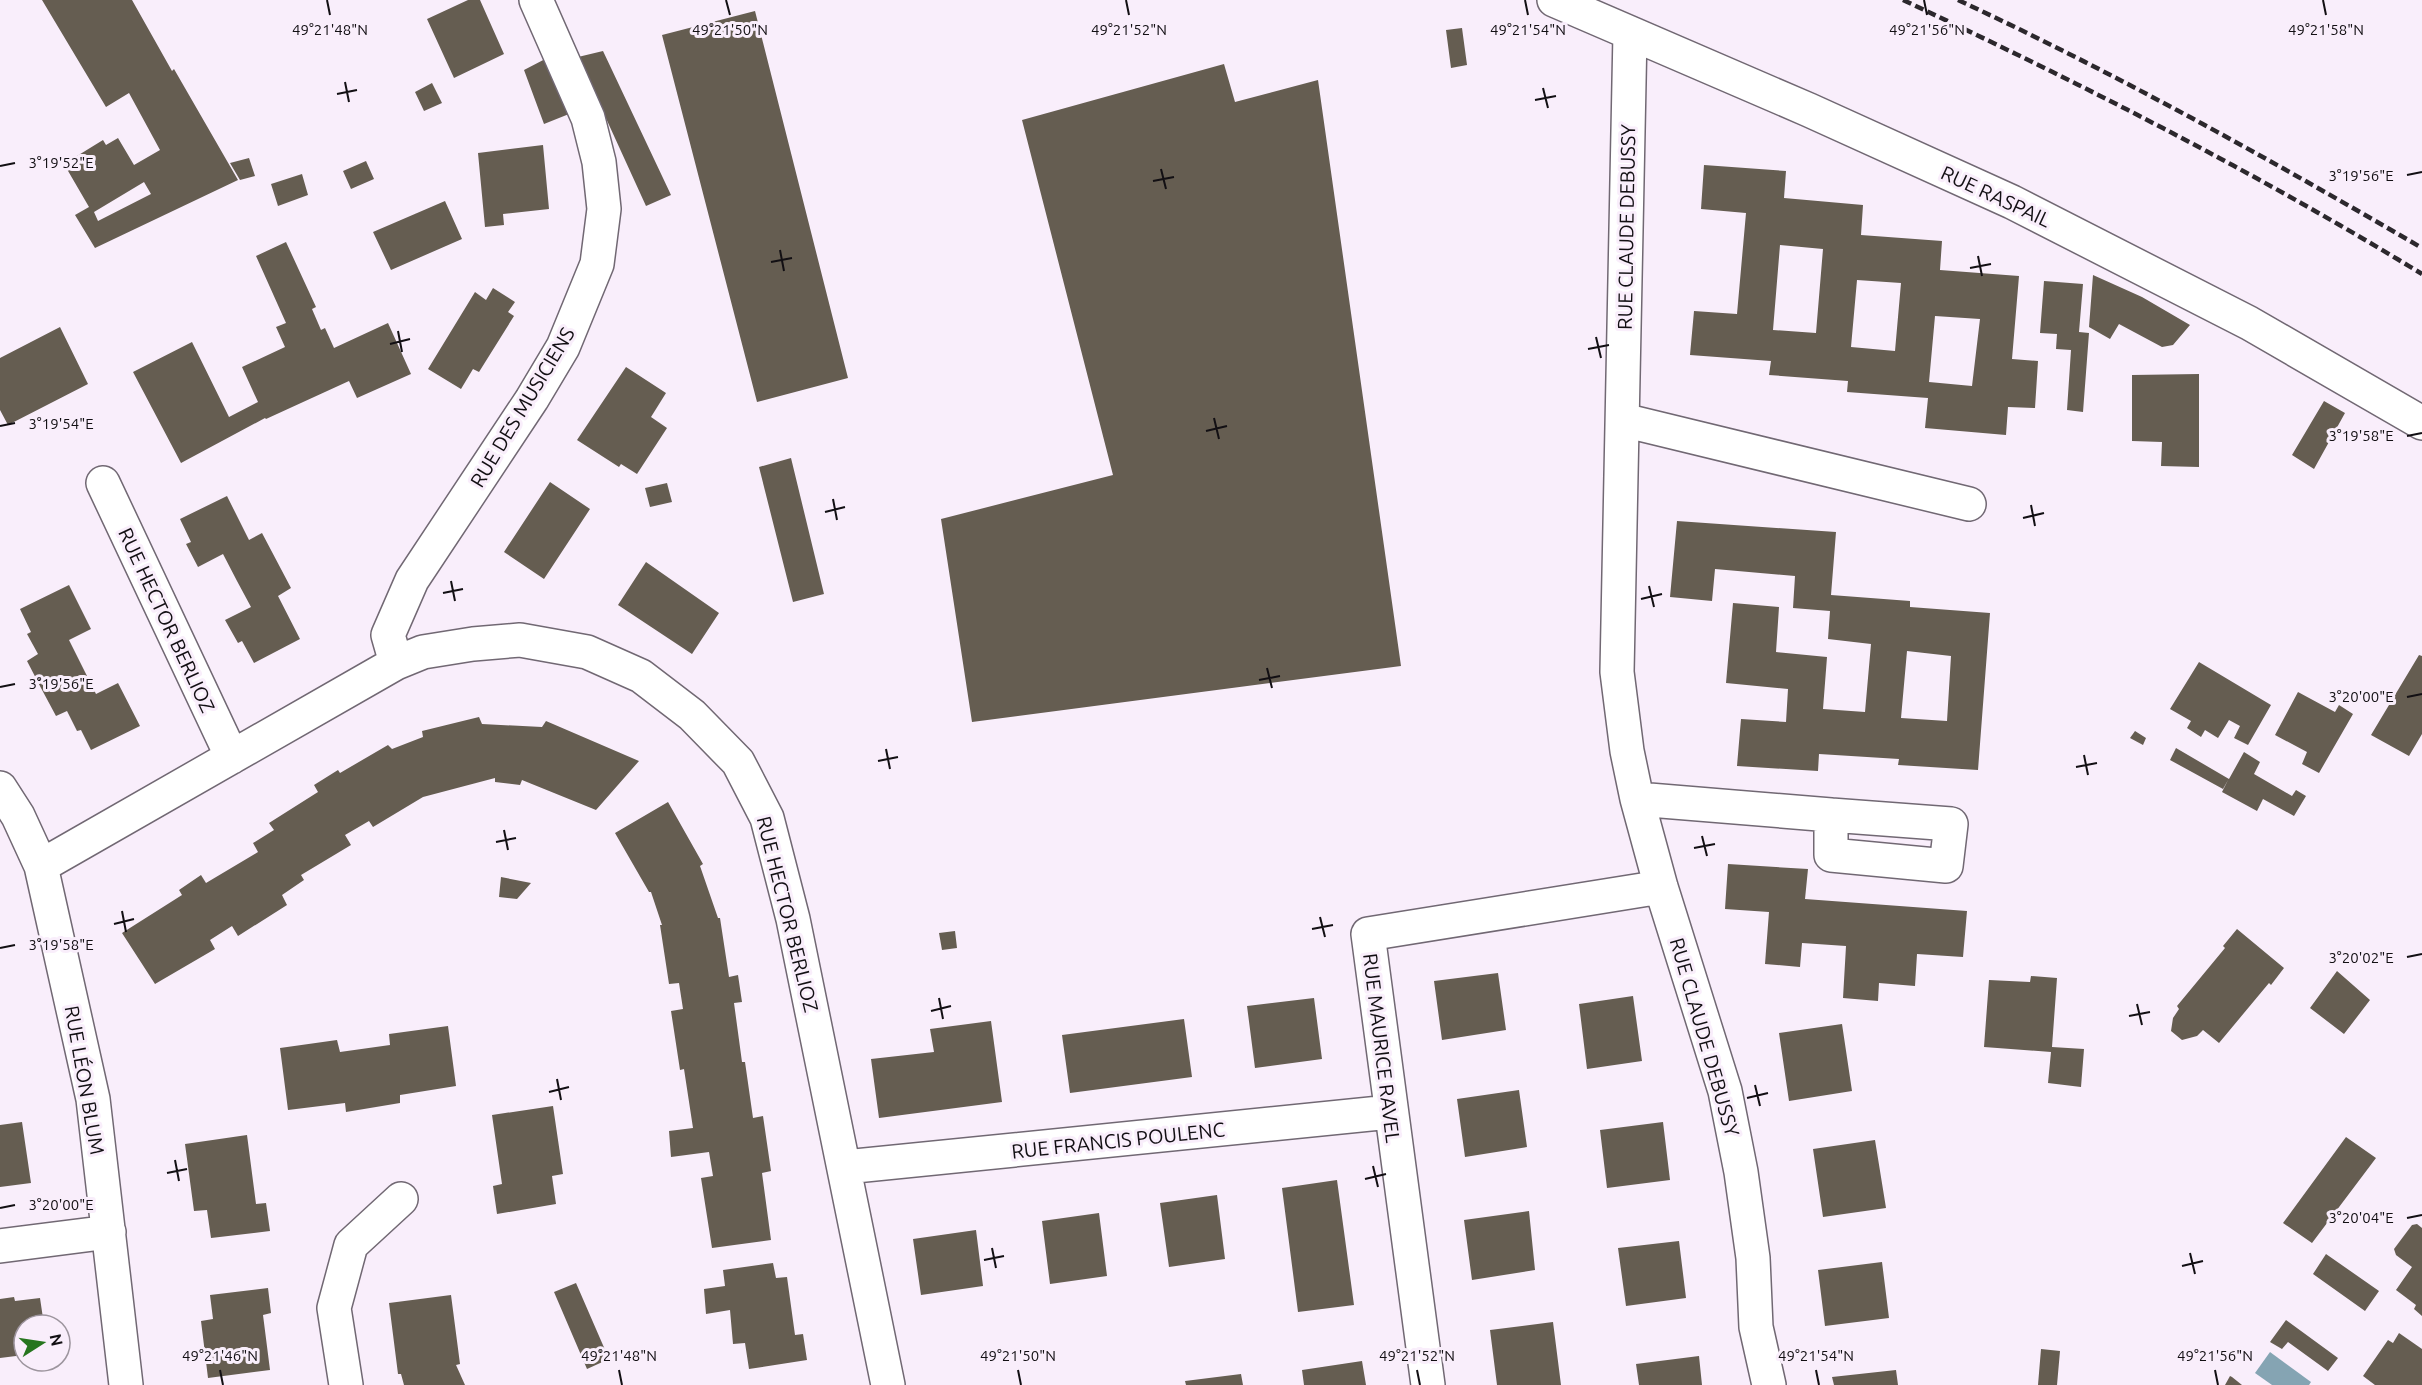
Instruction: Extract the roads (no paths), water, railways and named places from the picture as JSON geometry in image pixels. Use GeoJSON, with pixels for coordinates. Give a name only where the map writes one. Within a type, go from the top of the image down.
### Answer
{"type":"FeatureCollection","features":[{"type":"Feature","properties":{"kind":"street","name":"RUE DES MUSICIENS"},"geometry":{"type":"LineString","coordinates":[[396,663],[388,635],[412,580],[532,399],[562,347],[597,264],[604,209],[599,162],[588,118],[536,0]]}},
{"type":"Feature","properties":{"kind":"street","name":"RUE RASPAIL"},"geometry":{"type":"LineString","coordinates":[[1554,0],[1809,110],[2012,202],[2248,324],[2422,423]]}},
{"type":"Feature","properties":{"kind":"street","name":"RUE CLAUDE DEBUSSY"},"geometry":{"type":"LineString","coordinates":[[1630,33],[1617,672],[1627,751],[1637,799],[1661,887],[1725,1091],[1741,1172],[1752,1258],[1756,1327],[1769,1385]]}},
{"type":"Feature","properties":{"kind":"street"},"geometry":{"type":"LineString","coordinates":[[1623,420],[1969,504]]}},
{"type":"Feature","properties":{"kind":"street","name":"RUE HECTOR BERLIOZ"},"geometry":{"type":"LineString","coordinates":[[103,483],[232,757]]}},
{"type":"Feature","properties":{"kind":"street","name":"RUE HECTOR BERLIOZ"},"geometry":{"type":"LineString","coordinates":[[40,866],[396,663],[423,652],[473,644],[520,640],[587,652],[641,675],[692,715],[738,762],[767,818],[793,920],[888,1385]]}},
{"type":"Feature","properties":{"kind":"street","name":"RUE LÉON BLUM"},"geometry":{"type":"LineString","coordinates":[[0,788],[18,816],[40,866],[93,1099],[126,1385]]}},
{"type":"Feature","properties":{"kind":"street"},"geometry":{"type":"LineString","coordinates":[[1637,799],[1831,815]]}},
{"type":"Feature","properties":{"kind":"street","name":"RUE MAURICE RAVEL"},"geometry":{"type":"LineString","coordinates":[[1428,1385],[1368,934],[1661,887]]}},
{"type":"Feature","properties":{"kind":"street","name":"RUE FRANCIS POULENC"},"geometry":{"type":"LineString","coordinates":[[845,1167],[1390,1112]]}},
{"type":"Feature","properties":{"kind":"street"},"geometry":{"type":"LineString","coordinates":[[346,1385],[333,1308],[351,1245],[401,1198]]}},
{"type":"Feature","properties":{"kind":"street"},"geometry":{"type":"LineString","coordinates":[[0,1246],[109,1232]]}},
{"type":"Feature","properties":{"kind":"water"},"geometry":{"type":"Polygon","coordinates":[[[2270,1352],[2311,1382],[2309,1385],[2272,1385],[2255,1373],[2270,1352]]]}},
{"type":"Feature","properties":{"kind":"railway"},"geometry":{"type":"LineString","coordinates":[[1903,0],[2035,63],[2231,164],[2422,274]]}},
{"type":"Feature","properties":{"kind":"railway"},"geometry":{"type":"LineString","coordinates":[[1958,0],[2193,119],[2422,248]]}}]}
